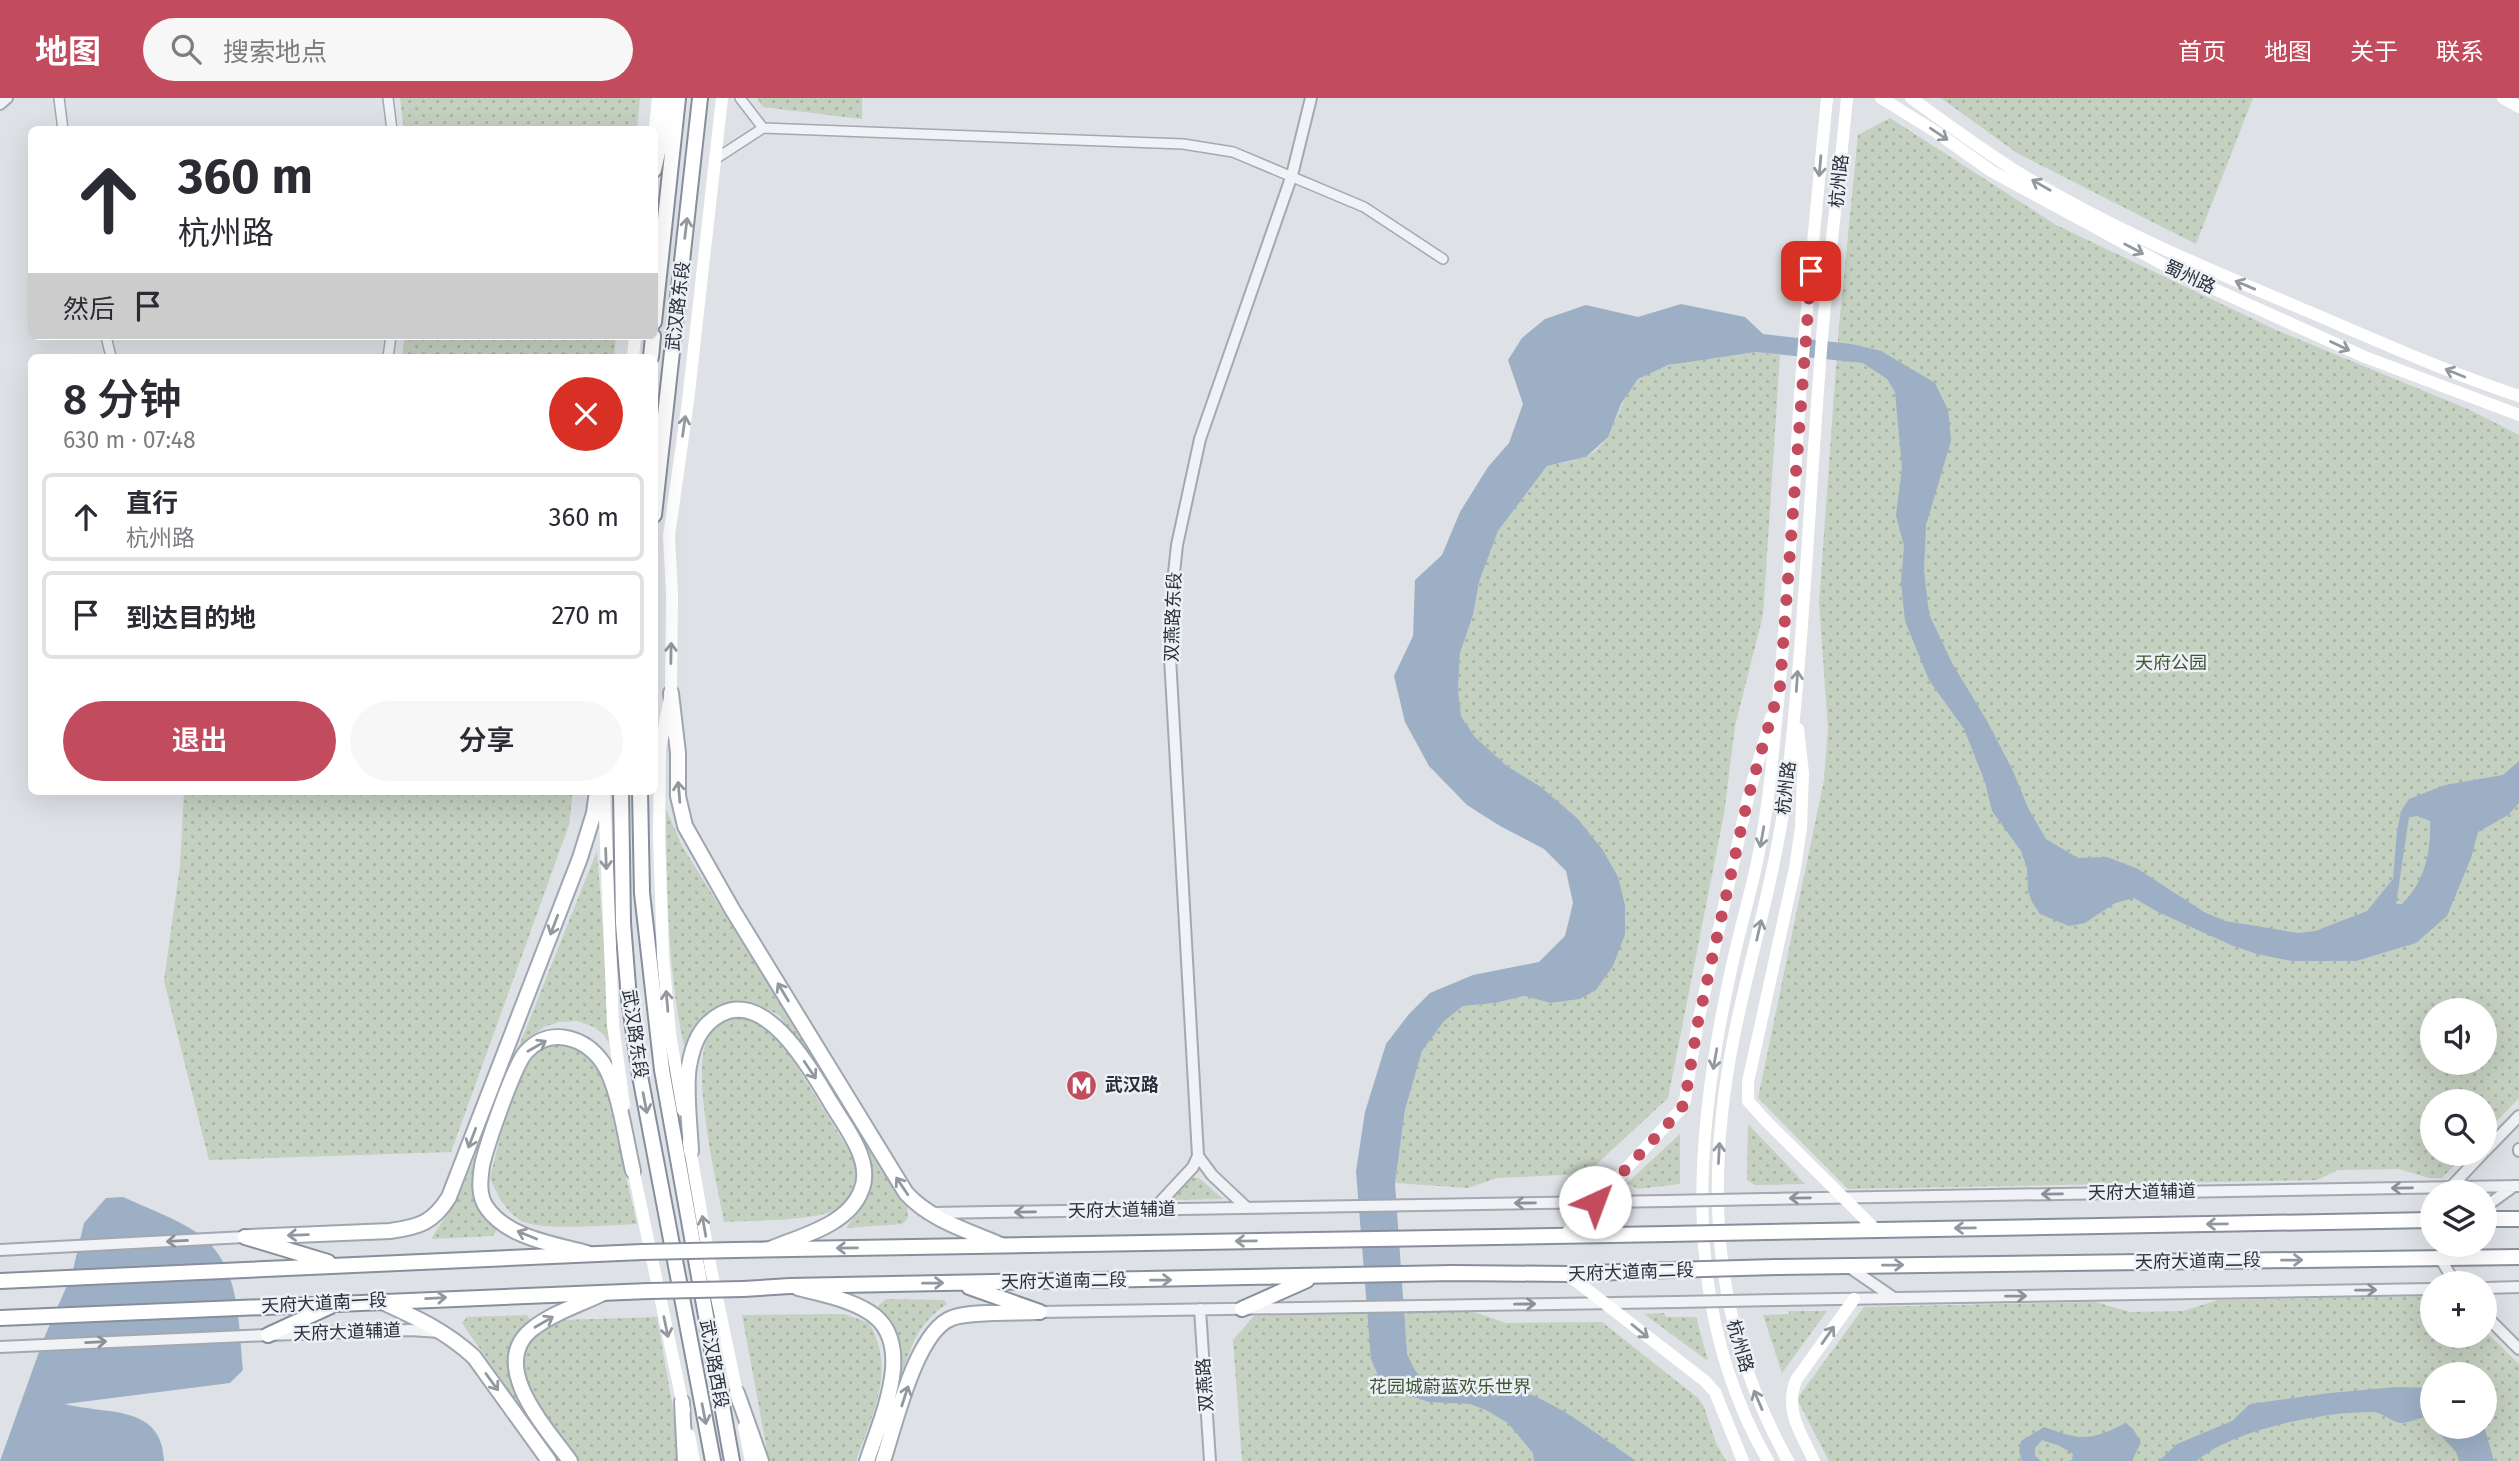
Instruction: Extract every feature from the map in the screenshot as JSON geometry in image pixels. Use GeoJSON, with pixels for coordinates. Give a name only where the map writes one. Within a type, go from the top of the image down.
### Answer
{"type":"FeatureCollection","features":[{"type":"Feature","properties":{"kind":"main road"},"geometry":{"type":"LineString","coordinates":[[655,126],[658,98]]}},
{"type":"Feature","properties":{"kind":"main road"},"geometry":{"type":"LineString","coordinates":[[658,153],[671,98]]}},
{"type":"Feature","properties":{"kind":"main road","name":"武汉路东段"},"geometry":{"type":"LineString","coordinates":[[658,285],[678,98]]}},
{"type":"Feature","properties":{"kind":"main road","name":"武汉路东段"},"geometry":{"type":"LineString","coordinates":[[658,479],[700,98]]}},
{"type":"Feature","properties":{"kind":"main road"},"geometry":{"type":"LineString","coordinates":[[722,98],[669,536],[671,693],[678,753],[678,796],[685,826],[732,909],[894,1174],[916,1204],[929,1213],[1001,1245]]}},
{"type":"Feature","properties":{"kind":"main road","name":"杭州路"},"geometry":{"type":"LineString","coordinates":[[1768,1461],[1728,1371],[1717,1331],[1703,1246],[1703,1132],[1732,964],[1759,853],[1769,792],[1780,686],[1805,323],[1827,98]]}},
{"type":"Feature","properties":{"kind":"main road","name":"杭州路"},"geometry":{"type":"LineString","coordinates":[[1788,1461],[1745,1368],[1734,1331],[1720,1244],[1718,1177],[1725,1089],[1734,1035],[1782,822],[1795,707],[1824,324],[1847,98]]}},
{"type":"Feature","properties":{"kind":"main road","name":"蜀州路"},"geometry":{"type":"LineString","coordinates":[[1881,98],[1992,171],[2181,274],[2365,357],[2519,415]]}},
{"type":"Feature","properties":{"kind":"main road","name":"蜀州路"},"geometry":{"type":"LineString","coordinates":[[1911,98],[2012,168],[2108,222],[2318,316],[2482,384],[2519,396]]}},
{"type":"Feature","properties":{"kind":"main road"},"geometry":{"type":"LineString","coordinates":[[2503,98],[2519,107]]}},
{"type":"Feature","properties":{"kind":"main road"},"geometry":{"type":"LineString","coordinates":[[1565,1235],[1681,1110],[1685,1100],[1698,1022],[1748,798],[1780,686]]}},
{"type":"Feature","properties":{"kind":"main road"},"geometry":{"type":"LineString","coordinates":[[671,693],[660,749],[659,836],[663,956],[670,1034],[712,1269],[751,1461]]}},
{"type":"Feature","properties":{"kind":"main road"},"geometry":{"type":"LineString","coordinates":[[1795,707],[1803,773],[1801,828],[1747,1093],[1753,1108],[1875,1230]]}},
{"type":"Feature","properties":{"kind":"main road"},"geometry":{"type":"LineString","coordinates":[[245,1237],[390,1231],[419,1225],[439,1213],[449,1197],[575,870],[594,813],[596,795]]}},
{"type":"Feature","properties":{"kind":"main road"},"geometry":{"type":"LineString","coordinates":[[604,795],[613,1025],[633,1171]]}},
{"type":"Feature","properties":{"kind":"main road","name":"武汉路东段"},"geometry":{"type":"LineString","coordinates":[[621,795],[623,923],[629,999],[640,1076],[678,1275]]}},
{"type":"Feature","properties":{"kind":"main road","name":"武汉路东段"},"geometry":{"type":"LineString","coordinates":[[640,795],[642,892],[649,964],[662,1070],[697,1268]]}},
{"type":"Feature","properties":{"kind":"main road"},"geometry":{"type":"LineString","coordinates":[[691,1151],[688,1069],[701,1030],[711,1019],[726,1011],[755,1013],[785,1035],[810,1069],[856,1145],[864,1175],[862,1189],[843,1215],[769,1249]]}},
{"type":"Feature","properties":{"kind":"main road"},"geometry":{"type":"LineString","coordinates":[[592,1255],[524,1236],[500,1221],[487,1209],[481,1197],[483,1164],[516,1068],[526,1052],[539,1042],[566,1037],[577,1039],[591,1049],[604,1065],[615,1094],[694,1461]]}},
{"type":"Feature","properties":{"kind":"main road"},"geometry":{"type":"LineString","coordinates":[[2497,1219],[2519,1219]]}},
{"type":"Feature","properties":{"kind":"main road","name":"天府大道南二段"},"geometry":{"type":"LineString","coordinates":[[642,1252],[2420,1220]]}},
{"type":"Feature","properties":{"kind":"main road"},"geometry":{"type":"LineString","coordinates":[[245,1237],[340,1266]]}},
{"type":"Feature","properties":{"kind":"main road","name":"天府大道南一段"},"geometry":{"type":"LineString","coordinates":[[0,1280],[642,1252]]}},
{"type":"Feature","properties":{"kind":"main road","name":"天府大道南二段"},"geometry":{"type":"LineString","coordinates":[[649,1291],[1453,1273],[1567,1274],[1846,1265],[2519,1257]]}},
{"type":"Feature","properties":{"kind":"main road","name":"武汉路西段"},"geometry":{"type":"LineString","coordinates":[[697,1268],[732,1461]]}},
{"type":"Feature","properties":{"kind":"main road"},"geometry":{"type":"LineString","coordinates":[[1567,1274],[1706,1381],[1714,1392],[1743,1461]]}},
{"type":"Feature","properties":{"kind":"main road","name":"武汉路西段"},"geometry":{"type":"LineString","coordinates":[[678,1275],[713,1461]]}},
{"type":"Feature","properties":{"kind":"main road"},"geometry":{"type":"LineString","coordinates":[[1242,1309],[1315,1277]]}},
{"type":"Feature","properties":{"kind":"main road"},"geometry":{"type":"LineString","coordinates":[[958,1283],[1040,1311]]}},
{"type":"Feature","properties":{"kind":"main road"},"geometry":{"type":"LineString","coordinates":[[790,1286],[857,1305],[877,1317],[893,1346],[892,1379],[867,1461]]}},
{"type":"Feature","properties":{"kind":"main road"},"geometry":{"type":"LineString","coordinates":[[570,1461],[526,1400],[516,1365],[517,1352],[531,1330],[609,1291]]}},
{"type":"Feature","properties":{"kind":"main road","name":"天府大道南一段"},"geometry":{"type":"LineString","coordinates":[[0,1318],[649,1291]]}},
{"type":"Feature","properties":{"kind":"main road"},"geometry":{"type":"LineString","coordinates":[[1814,1461],[1795,1419],[1791,1393],[1796,1380],[1854,1299]]}},
{"type":"Feature","properties":{"kind":"main road"},"geometry":{"type":"LineString","coordinates":[[379,1301],[428,1322],[474,1357],[549,1461]]}},
{"type":"Feature","properties":{"kind":"main road"},"geometry":{"type":"LineString","coordinates":[[268,1335],[339,1303]]}},
{"type":"Feature","properties":{"kind":"main road"},"geometry":{"type":"LineString","coordinates":[[883,1461],[915,1364],[927,1339],[940,1323],[955,1316],[1040,1311]]}},
{"type":"Feature","properties":{"kind":"main road"},"geometry":{"type":"LineString","coordinates":[[737,1393],[761,1461]]}},
{"type":"Feature","properties":{"kind":"main road"},"geometry":{"type":"LineString","coordinates":[[682,1402],[685,1461]]}},
{"type":"Feature","properties":{"kind":"street"},"geometry":{"type":"LineString","coordinates":[[0,104],[7,98]]}},
{"type":"Feature","properties":{"kind":"street"},"geometry":{"type":"LineString","coordinates":[[59,98],[62,126]]}},
{"type":"Feature","properties":{"kind":"street"},"geometry":{"type":"LineString","coordinates":[[388,98],[391,126]]}},
{"type":"Feature","properties":{"kind":"street"},"geometry":{"type":"LineString","coordinates":[[740,98],[763,128]]}},
{"type":"Feature","properties":{"kind":"street","name":"双燕路东段"},"geometry":{"type":"LineString","coordinates":[[1198,1156],[1170,657],[1171,601],[1177,545],[1200,439],[1292,175],[1311,98]]}},
{"type":"Feature","properties":{"kind":"street"},"geometry":{"type":"LineString","coordinates":[[716,158],[763,128],[1183,144],[1233,152],[1292,175],[1364,207],[1443,259]]}},
{"type":"Feature","properties":{"kind":"street"},"geometry":{"type":"LineString","coordinates":[[2497,1139],[2519,1116]]}},
{"type":"Feature","properties":{"kind":"street"},"geometry":{"type":"LineString","coordinates":[[1153,1209],[1193,1167],[1198,1156],[1212,1175],[1247,1208]]}},
{"type":"Feature","properties":{"kind":"street"},"geometry":{"type":"LineString","coordinates":[[2458,1180],[2471,1166]]}},
{"type":"Feature","properties":{"kind":"street","name":"天府大道辅道"},"geometry":{"type":"LineString","coordinates":[[2497,1186],[2517,1186]]}},
{"type":"Feature","properties":{"kind":"street"},"geometry":{"type":"LineString","coordinates":[[2497,1199],[2517,1186]]}},
{"type":"Feature","properties":{"kind":"street","name":"天府大道辅道"},"geometry":{"type":"LineString","coordinates":[[929,1213],[2420,1188]]}},
{"type":"Feature","properties":{"kind":"street"},"geometry":{"type":"LineString","coordinates":[[0,1250],[245,1237]]}},
{"type":"Feature","properties":{"kind":"street"},"geometry":{"type":"LineString","coordinates":[[2440,1258],[2448,1271]]}},
{"type":"Feature","properties":{"kind":"street"},"geometry":{"type":"LineString","coordinates":[[1846,1265],[1895,1298]]}},
{"type":"Feature","properties":{"kind":"street"},"geometry":{"type":"LineString","coordinates":[[2497,1288],[2519,1287]]}},
{"type":"Feature","properties":{"kind":"street"},"geometry":{"type":"LineString","coordinates":[[1040,1311],[2420,1289]]}},
{"type":"Feature","properties":{"kind":"street","name":"双燕路"},"geometry":{"type":"LineString","coordinates":[[1200,1310],[1210,1461]]}},
{"type":"Feature","properties":{"kind":"street"},"geometry":{"type":"LineString","coordinates":[[2497,1327],[2519,1349]]}},
{"type":"Feature","properties":{"kind":"street","name":"天府大道辅道"},"geometry":{"type":"LineString","coordinates":[[0,1347],[410,1330],[445,1333]]}},
{"type":"Feature","properties":{"kind":"green space"},"geometry":{"type":"Polygon","coordinates":[[[400,98],[640,98],[637,126],[404,126],[400,98]]]}},
{"type":"Feature","properties":{"kind":"green space"},"geometry":{"type":"Polygon","coordinates":[[[757,98],[862,98],[862,119],[763,107],[757,98]]]}},
{"type":"Feature","properties":{"kind":"green space"},"geometry":{"type":"Polygon","coordinates":[[[1941,98],[2253,98],[2196,244],[2017,153],[1941,98]]]}},
{"type":"Feature","properties":{"kind":"green space","name":"天府公园"},"geometry":{"type":"Polygon","coordinates":[[[1890,118],[2056,225],[2276,330],[2470,410],[2519,435],[2519,1098],[2497,1121],[2497,1089],[2420,1089],[2420,1166],[2454,1166],[2442,1178],[2429,1178],[2399,1169],[2338,1170],[2317,1180],[1848,1189],[1758,1098],[1824,780],[1828,728],[1819,603],[1839,326],[1858,135],[1890,118]]]}},
{"type":"Feature","properties":{"kind":"green space"},"geometry":{"type":"Polygon","coordinates":[[[404,340],[616,340],[614,354],[402,354],[404,340]]]}},
{"type":"Feature","properties":{"kind":"green space"},"geometry":{"type":"Polygon","coordinates":[[[1756,352],[1780,355],[1763,615],[1735,726],[1724,814],[1668,1098],[1586,1174],[1497,1178],[1468,1188],[1395,1183],[1405,1110],[1422,1051],[1444,1020],[1463,1006],[1495,1003],[1524,996],[1551,1003],[1580,999],[1596,990],[1613,966],[1618,877],[1603,850],[1577,818],[1541,787],[1507,766],[1475,737],[1461,716],[1458,690],[1460,653],[1473,615],[1479,582],[1498,531],[1547,466],[1583,458],[1602,444],[1631,389],[1648,373],[1676,363],[1756,352]]]}},
{"type":"Feature","properties":{"kind":"green space"},"geometry":{"type":"Polygon","coordinates":[[[184,795],[573,795],[569,825],[451,1152],[209,1160],[164,981],[180,866],[184,795]]]}},
{"type":"Feature","properties":{"kind":"green space"},"geometry":{"type":"Polygon","coordinates":[[[666,809],[682,846],[907,1207],[908,1218],[902,1224],[846,1228],[868,1197],[872,1182],[871,1160],[780,1016],[749,1003],[724,1005],[704,1020],[684,1046],[671,958],[666,809]]]}},
{"type":"Feature","properties":{"kind":"green space"},"geometry":{"type":"Polygon","coordinates":[[[597,851],[612,1047],[594,1027],[577,1021],[559,1022],[544,1027],[525,1042],[478,1159],[475,1179],[477,1207],[497,1229],[493,1236],[431,1239],[459,1196],[597,851]]]}},
{"type":"Feature","properties":{"kind":"green space"},"geometry":{"type":"Polygon","coordinates":[[[743,1017],[759,1021],[778,1036],[855,1160],[853,1186],[848,1198],[828,1213],[783,1220],[724,1222],[706,1125],[702,1071],[704,1049],[710,1033],[717,1026],[724,1021],[743,1017]]]}},
{"type":"Feature","properties":{"kind":"green space"},"geometry":{"type":"Polygon","coordinates":[[[567,1042],[585,1051],[601,1069],[637,1224],[577,1227],[531,1224],[516,1217],[507,1208],[490,1178],[509,1106],[525,1070],[534,1056],[546,1047],[567,1042]]]}},
{"type":"Feature","properties":{"kind":"green space"},"geometry":{"type":"Polygon","coordinates":[[[1748,1125],[1805,1184],[1755,1185],[1747,1180],[1748,1125]]]}},
{"type":"Feature","properties":{"kind":"green space"},"geometry":{"type":"Polygon","coordinates":[[[1680,1134],[1680,1184],[1638,1189],[1627,1183],[1680,1134]]]}},
{"type":"Feature","properties":{"kind":"green space"},"geometry":{"type":"Polygon","coordinates":[[[1191,1177],[1199,1178],[1223,1199],[1169,1200],[1191,1177]]]}},
{"type":"Feature","properties":{"kind":"green space"},"geometry":{"type":"Polygon","coordinates":[[[2420,1296],[2420,1348],[2497,1348],[2497,1343],[2519,1364],[2519,1461],[1829,1461],[1797,1399],[1864,1307],[2095,1302],[2130,1312],[2183,1311],[2218,1300],[2420,1296]]]}},
{"type":"Feature","properties":{"kind":"green space"},"geometry":{"type":"Polygon","coordinates":[[[886,1299],[944,1300],[947,1304],[922,1327],[912,1345],[901,1377],[900,1339],[893,1325],[878,1310],[878,1306],[886,1299]]]}},
{"type":"Feature","properties":{"kind":"green space","name":"花园城蔚蓝欢乐世界"},"geometry":{"type":"Polygon","coordinates":[[[1471,1311],[1506,1323],[1602,1322],[1698,1398],[1726,1461],[1242,1461],[1233,1340],[1254,1316],[1471,1311]]]}},
{"type":"Feature","properties":{"kind":"green space"},"geometry":{"type":"Polygon","coordinates":[[[1789,1311],[1827,1311],[1782,1373],[1763,1315],[1789,1314],[1789,1311]]]}},
{"type":"Feature","properties":{"kind":"green space"},"geometry":{"type":"Polygon","coordinates":[[[1664,1313],[1666,1317],[1696,1317],[1708,1361],[1644,1314],[1664,1313]]]}},
{"type":"Feature","properties":{"kind":"green space"},"geometry":{"type":"Polygon","coordinates":[[[844,1314],[869,1323],[881,1358],[875,1409],[856,1461],[769,1461],[742,1315],[844,1314]]]}},
{"type":"Feature","properties":{"kind":"green space"},"geometry":{"type":"Polygon","coordinates":[[[527,1315],[530,1320],[516,1337],[510,1355],[511,1373],[527,1410],[563,1461],[558,1461],[462,1323],[467,1317],[527,1315]]]}},
{"type":"Feature","properties":{"kind":"green space"},"geometry":{"type":"Polygon","coordinates":[[[657,1317],[679,1444],[679,1461],[578,1461],[527,1390],[522,1365],[527,1345],[562,1320],[657,1317]]]}},
{"type":"Feature","properties":{"kind":"water"},"geometry":{"type":"Polygon","coordinates":[[[1681,304],[1745,317],[1763,334],[1851,344],[1881,351],[1935,383],[1948,410],[1951,441],[1926,525],[1924,570],[1929,614],[1952,663],[1987,721],[2013,771],[2028,808],[2046,839],[2078,858],[2107,857],[2138,869],[2204,912],[2225,921],[2298,933],[2315,931],[2367,911],[2393,879],[2401,811],[2409,799],[2445,785],[2503,775],[2519,761],[2519,803],[2508,815],[2478,832],[2471,858],[2447,916],[2416,943],[2356,961],[2292,961],[2257,954],[2158,912],[2134,898],[2115,903],[2085,923],[2069,926],[2040,914],[2028,890],[2027,868],[2021,851],[1992,811],[1985,782],[1964,729],[1929,680],[1905,621],[1901,582],[1904,546],[1896,515],[1902,468],[1895,392],[1887,379],[1863,363],[1756,352],[1668,365],[1638,379],[1621,404],[1608,437],[1586,457],[1547,466],[1498,531],[1479,582],[1473,615],[1460,653],[1458,690],[1461,716],[1475,737],[1507,766],[1541,787],[1577,818],[1603,850],[1618,877],[1625,906],[1625,934],[1613,966],[1596,990],[1580,999],[1551,1003],[1524,996],[1495,1003],[1463,1006],[1444,1021],[1422,1051],[1405,1110],[1395,1183],[1407,1354],[1417,1373],[1437,1382],[1510,1388],[1536,1397],[1566,1413],[1636,1461],[1534,1461],[1533,1453],[1508,1423],[1470,1404],[1429,1402],[1401,1393],[1380,1380],[1371,1359],[1356,1171],[1365,1112],[1386,1044],[1409,1014],[1430,993],[1473,975],[1539,962],[1565,936],[1573,903],[1566,871],[1544,849],[1467,805],[1429,766],[1405,722],[1394,676],[1413,636],[1415,580],[1442,555],[1460,512],[1488,467],[1509,443],[1523,404],[1508,360],[1522,338],[1545,319],[1586,305],[1638,317],[1681,304]],[[2417,816],[2409,817],[2396,904],[2402,904],[2421,876],[2428,855],[2430,821],[2417,816]]]}},
{"type":"Feature","properties":{"kind":"water"},"geometry":{"type":"Polygon","coordinates":[[[123,1197],[196,1232],[222,1259],[238,1313],[243,1370],[230,1383],[65,1404],[129,1415],[142,1420],[153,1429],[161,1442],[164,1461],[0,1461],[44,1338],[72,1274],[84,1223],[106,1198],[123,1197]]]}},
{"type":"Feature","properties":{"kind":"water"},"geometry":{"type":"Polygon","coordinates":[[[2420,1388],[2420,1418],[2402,1423],[2373,1412],[2330,1415],[2255,1432],[2212,1450],[2197,1461],[2159,1461],[2177,1444],[2232,1421],[2250,1404],[2330,1393],[2420,1388]]]}},
{"type":"Feature","properties":{"kind":"water"},"geometry":{"type":"Polygon","coordinates":[[[2126,1423],[2141,1442],[2132,1461],[2068,1461],[2072,1460],[2073,1454],[2042,1440],[2035,1448],[2035,1456],[2041,1461],[2022,1461],[2019,1451],[2021,1441],[2044,1427],[2068,1435],[2086,1437],[2126,1423]]]}},
{"type":"Feature","properties":{"kind":"water"},"geometry":{"type":"Polygon","coordinates":[[[2444,1439],[2488,1439],[2494,1461],[2459,1461],[2456,1452],[2444,1439]]]}},
{"type":"Feature","properties":{"kind":"place","name":"武汉路"},"geometry":{"type":"Point","coordinates":[1082,1085]}},
{"type":"Feature","properties":{"kind":"route"},"geometry":{"type":"LineString","coordinates":[[1595,1202],[1681,1110],[1685,1100],[1698,1022],[1748,798],[1780,686],[1805,323],[1811,271]]}}]}
